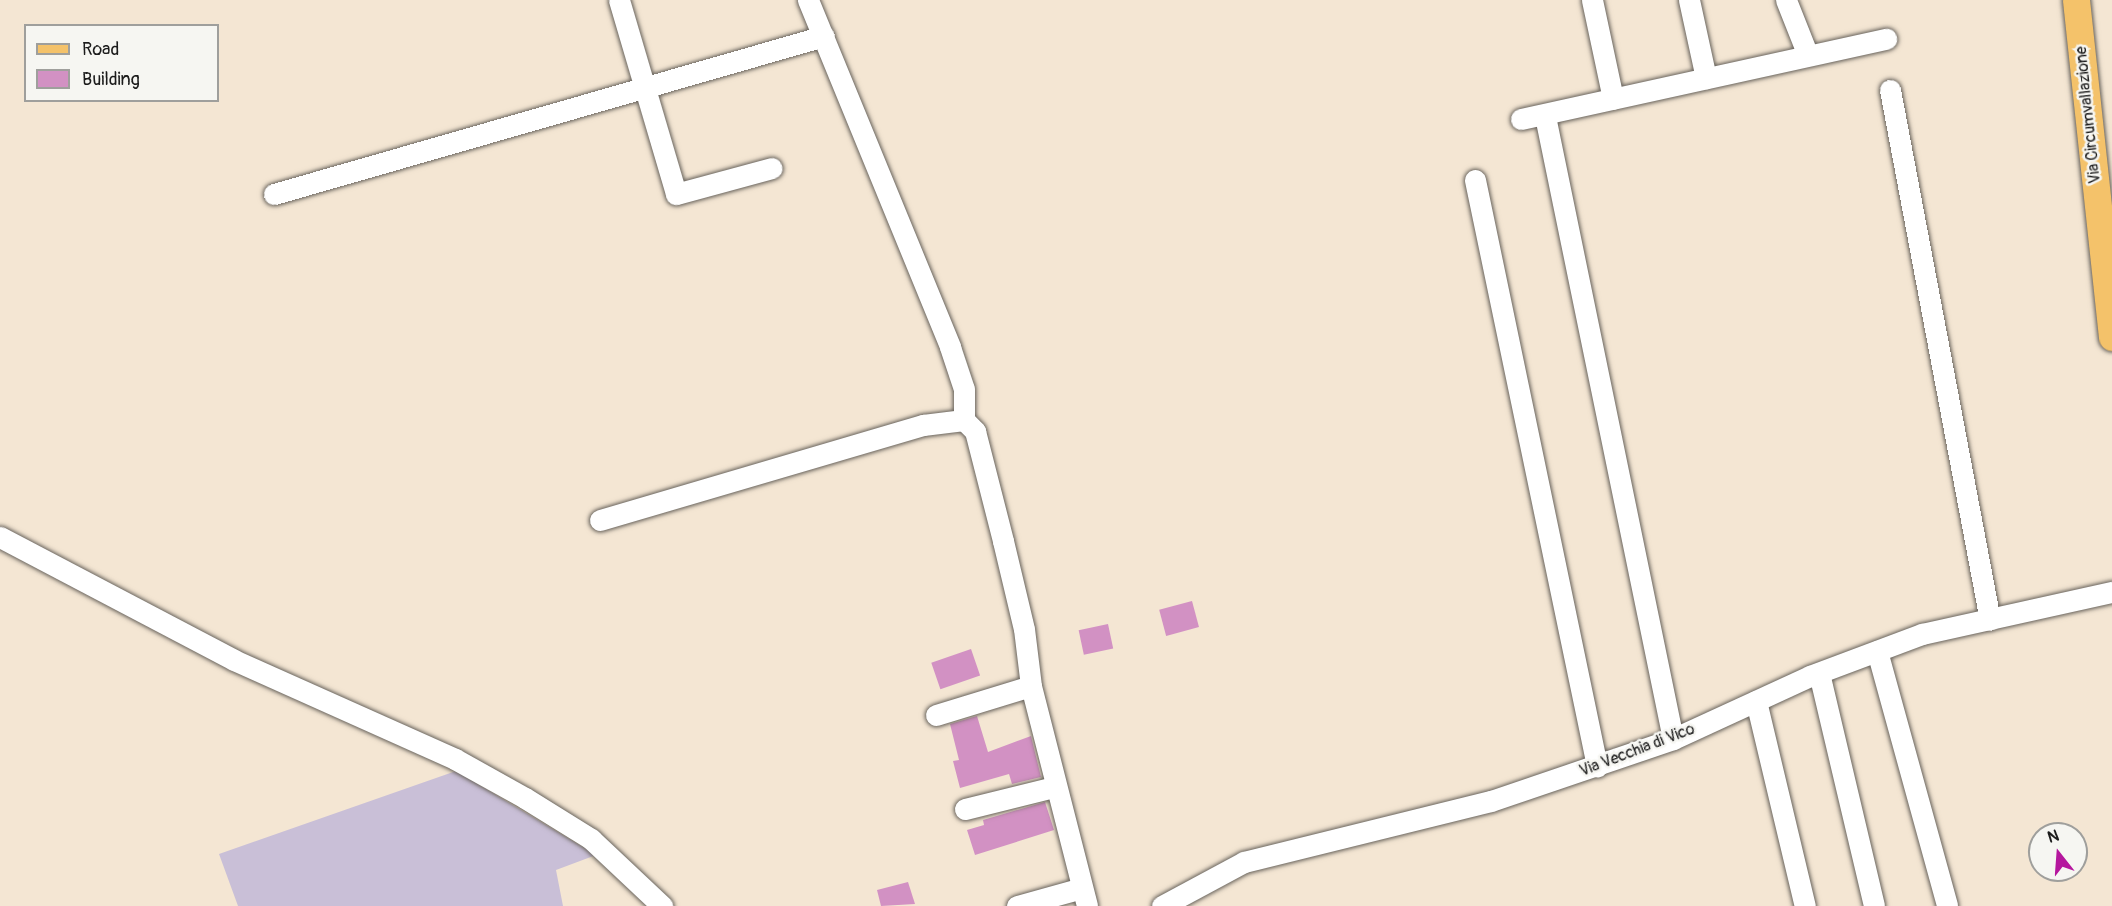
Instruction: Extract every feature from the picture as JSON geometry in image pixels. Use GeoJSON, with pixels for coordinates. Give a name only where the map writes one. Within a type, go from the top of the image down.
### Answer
{"type":"FeatureCollection","features":[{"type":"Feature","properties":{"kind":"main road","name":"Via Circumvallazione"},"geometry":{"type":"LineString","coordinates":[[2076,0],[2112,337]]}},
{"type":"Feature","properties":{"kind":"street"},"geometry":{"type":"LineString","coordinates":[[619,0],[676,195],[772,168]]}},
{"type":"Feature","properties":{"kind":"street"},"geometry":{"type":"LineString","coordinates":[[808,0],[950,347],[964,389],[964,420],[975,431],[1004,541],[1024,629],[1031,686],[1054,787],[1085,897],[1017,906]]}},
{"type":"Feature","properties":{"kind":"street"},"geometry":{"type":"LineString","coordinates":[[1592,0],[1613,99]]}},
{"type":"Feature","properties":{"kind":"street"},"geometry":{"type":"LineString","coordinates":[[1689,0],[1706,78]]}},
{"type":"Feature","properties":{"kind":"street"},"geometry":{"type":"LineString","coordinates":[[1786,0],[1807,53]]}},
{"type":"Feature","properties":{"kind":"street"},"geometry":{"type":"LineString","coordinates":[[274,194],[824,36]]}},
{"type":"Feature","properties":{"kind":"street"},"geometry":{"type":"LineString","coordinates":[[1521,119],[1545,116],[1793,60],[1807,53],[1886,39]]}},
{"type":"Feature","properties":{"kind":"street"},"geometry":{"type":"LineString","coordinates":[[1890,90],[1990,620]]}},
{"type":"Feature","properties":{"kind":"street"},"geometry":{"type":"LineString","coordinates":[[1545,116],[1672,739]]}},
{"type":"Feature","properties":{"kind":"street"},"geometry":{"type":"LineString","coordinates":[[1475,180],[1597,766]]}},
{"type":"Feature","properties":{"kind":"street"},"geometry":{"type":"LineString","coordinates":[[600,520],[923,425],[964,420]]}},
{"type":"Feature","properties":{"kind":"street"},"geometry":{"type":"LineString","coordinates":[[0,537],[234,660],[455,759],[525,798],[591,839],[662,906]]}},
{"type":"Feature","properties":{"kind":"street","name":"Via Vecchia di Vico"},"geometry":{"type":"LineString","coordinates":[[1162,906],[1244,862],[1491,801],[1597,766],[1672,739],[1819,673],[1923,634],[2112,592]]}},
{"type":"Feature","properties":{"kind":"street"},"geometry":{"type":"LineString","coordinates":[[1877,651],[1947,906]]}},
{"type":"Feature","properties":{"kind":"street"},"geometry":{"type":"LineString","coordinates":[[1819,673],[1874,906]]}},
{"type":"Feature","properties":{"kind":"street"},"geometry":{"type":"LineString","coordinates":[[936,715],[1031,686]]}},
{"type":"Feature","properties":{"kind":"street"},"geometry":{"type":"LineString","coordinates":[[1756,701],[1805,906]]}},
{"type":"Feature","properties":{"kind":"street"},"geometry":{"type":"LineString","coordinates":[[965,809],[1054,787]]}},
{"type":"Feature","properties":{"kind":"shaded area"},"geometry":{"type":"Polygon","coordinates":[[[456,771],[596,855],[556,870],[563,906],[238,906],[219,854],[456,771]]]}},
{"type":"Feature","properties":{"kind":"building"},"geometry":{"type":"Polygon","coordinates":[[[1192,601],[1199,627],[1166,636],[1159,610],[1192,601]]]}},
{"type":"Feature","properties":{"kind":"building"},"geometry":{"type":"Polygon","coordinates":[[[1108,624],[1113,648],[1084,655],[1079,630],[1108,624]]]}},
{"type":"Feature","properties":{"kind":"building"},"geometry":{"type":"Polygon","coordinates":[[[971,649],[980,675],[940,689],[931,663],[971,649]]]}},
{"type":"Feature","properties":{"kind":"building"},"geometry":{"type":"Polygon","coordinates":[[[977,716],[988,752],[1031,736],[1041,777],[1012,784],[1009,774],[960,788],[953,761],[959,760],[950,724],[977,716]]]}},
{"type":"Feature","properties":{"kind":"building"},"geometry":{"type":"Polygon","coordinates":[[[1045,802],[1054,830],[975,855],[967,830],[984,825],[983,820],[1045,802]]]}},
{"type":"Feature","properties":{"kind":"building"},"geometry":{"type":"Polygon","coordinates":[[[908,882],[915,904],[881,906],[877,890],[908,882]]]}}]}
